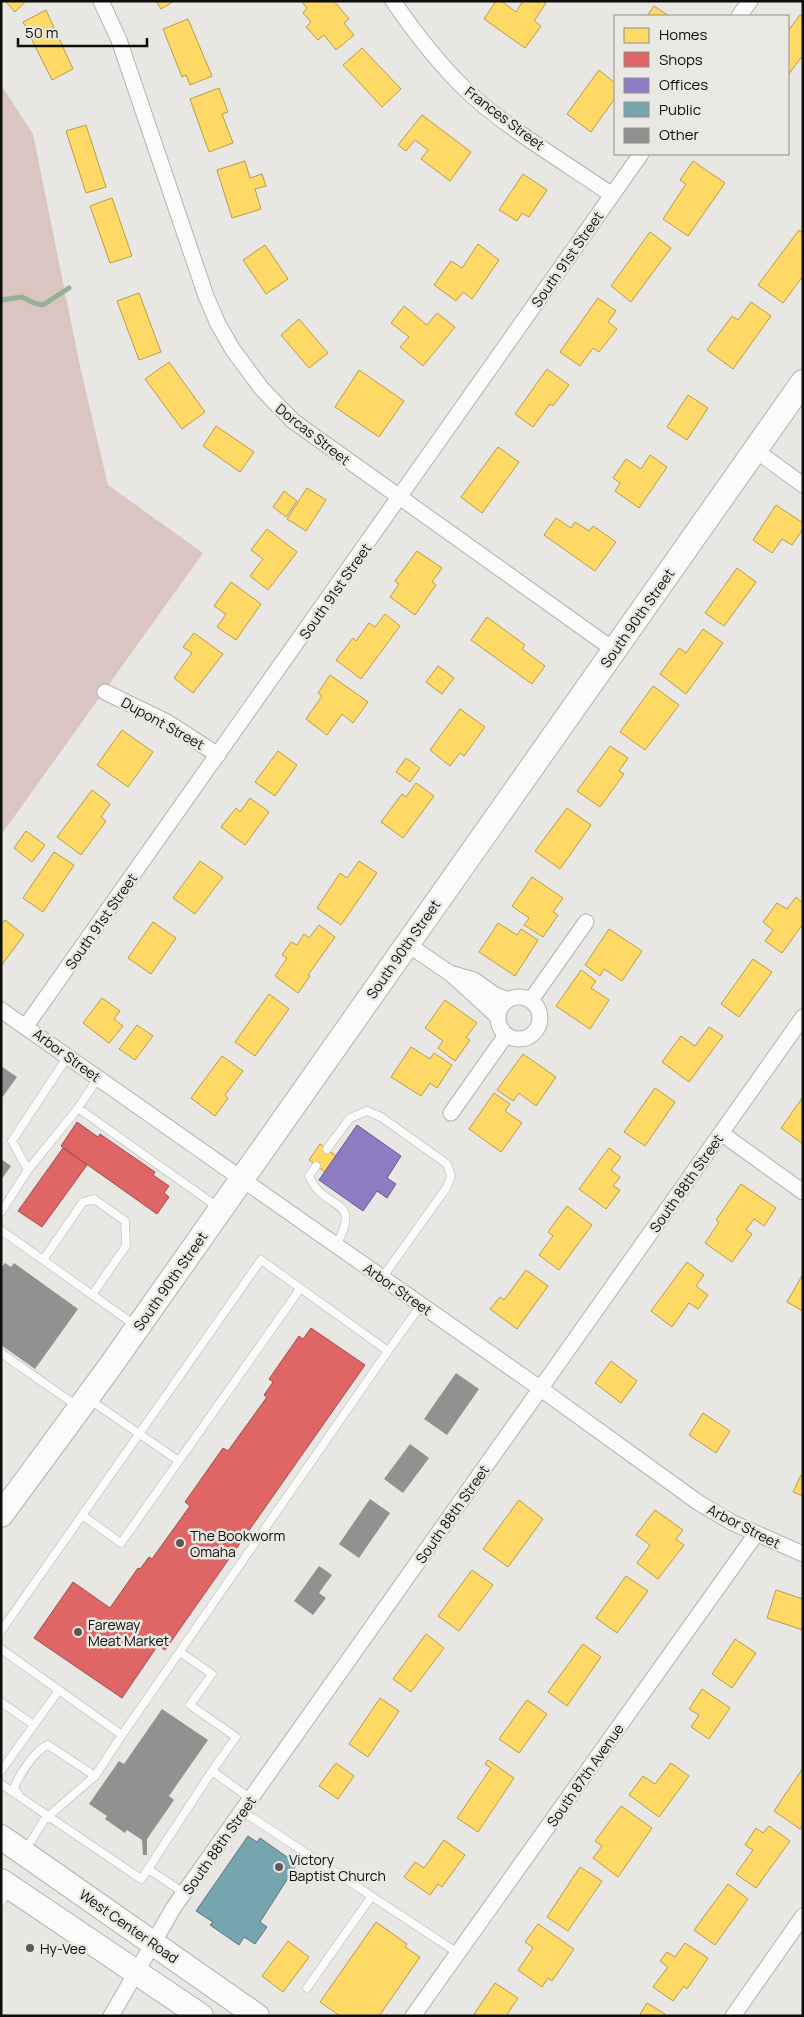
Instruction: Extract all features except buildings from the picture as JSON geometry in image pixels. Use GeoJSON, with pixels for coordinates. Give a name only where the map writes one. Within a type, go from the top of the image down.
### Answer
{"type":"FeatureCollection","features":[{"type":"Feature","properties":{"kind":"main road","name":"South 90th Street"},"geometry":{"type":"LineString","coordinates":[[1,1515],[138,1327],[803,382]]}},
{"type":"Feature","properties":{"kind":"main road","name":"West Center Road"},"geometry":{"type":"LineString","coordinates":[[1,1837],[257,2016]]}},
{"type":"Feature","properties":{"kind":"main road"},"geometry":{"type":"LineString","coordinates":[[4,1890],[136,1972],[201,2016]]}},
{"type":"Feature","properties":{"kind":"street","name":"Dorcas Street"},"geometry":{"type":"LineString","coordinates":[[101,1],[119,40],[206,296],[218,324],[233,350],[262,389],[293,421],[399,499],[614,650]]}},
{"type":"Feature","properties":{"kind":"street","name":"Frances Street"},"geometry":{"type":"LineString","coordinates":[[393,1],[446,70],[467,91],[490,110],[612,195]]}},
{"type":"Feature","properties":{"kind":"street"},"geometry":{"type":"LineString","coordinates":[[740,15],[750,1]]}},
{"type":"Feature","properties":{"kind":"street","name":"South 91st Street"},"geometry":{"type":"LineString","coordinates":[[26,1026],[640,155]]}},
{"type":"Feature","properties":{"kind":"street"},"geometry":{"type":"LineString","coordinates":[[754,450],[803,485]]}},
{"type":"Feature","properties":{"kind":"street","name":"Dupont Street"},"geometry":{"type":"LineString","coordinates":[[105,692],[167,722],[218,756]]}},
{"type":"Feature","properties":{"kind":"street"},"geometry":{"type":"LineString","coordinates":[[531,1000],[586,922]]}},
{"type":"Feature","properties":{"kind":"street"},"geometry":{"type":"LineString","coordinates":[[407,944],[451,974],[497,1016]]}},
{"type":"Feature","properties":{"kind":"street"},"geometry":{"type":"LineString","coordinates":[[451,974],[474,980],[495,995],[508,1000]]}},
{"type":"Feature","properties":{"kind":"street"},"geometry":{"type":"LineString","coordinates":[[519,996],[531,1000],[539,1013],[536,1030],[522,1039],[506,1035],[498,1024],[499,1008],[508,1000],[519,996]]}},
{"type":"Feature","properties":{"kind":"street","name":"Arbor Street"},"geometry":{"type":"LineString","coordinates":[[3,1016],[26,1026],[699,1503],[756,1534],[803,1554]]}},
{"type":"Feature","properties":{"kind":"street","name":"South 88th Street"},"geometry":{"type":"LineString","coordinates":[[110,2016],[152,1942],[184,1893],[803,1017]]}},
{"type":"Feature","properties":{"kind":"street"},"geometry":{"type":"LineString","coordinates":[[451,1113],[506,1035]]}},
{"type":"Feature","properties":{"kind":"street"},"geometry":{"type":"LineString","coordinates":[[721,1133],[803,1192]]}},
{"type":"Feature","properties":{"kind":"street","name":"South 87th Avenue"},"geometry":{"type":"LineString","coordinates":[[413,2016],[756,1534]]}},
{"type":"Feature","properties":{"kind":"street"},"geometry":{"type":"LineString","coordinates":[[733,2016],[803,1916]]}},
{"type":"Feature","properties":{"kind":"lane"},"geometry":{"type":"LineString","coordinates":[[28,1170],[12,1141],[68,1056]]}},
{"type":"Feature","properties":{"kind":"lane"},"geometry":{"type":"LineString","coordinates":[[1,1212],[28,1170],[78,1108],[98,1078]]}},
{"type":"Feature","properties":{"kind":"lane"},"geometry":{"type":"LineString","coordinates":[[78,1108],[221,1209]]}},
{"type":"Feature","properties":{"kind":"lane"},"geometry":{"type":"LineString","coordinates":[[327,1149],[350,1118],[368,1111],[381,1117],[447,1164],[450,1176],[447,1187],[382,1278]]}},
{"type":"Feature","properties":{"kind":"lane"},"geometry":{"type":"LineString","coordinates":[[316,1166],[309,1176],[314,1187],[344,1210],[347,1216],[347,1224],[336,1245]]}},
{"type":"Feature","properties":{"kind":"lane"},"geometry":{"type":"LineString","coordinates":[[43,1260],[83,1202],[94,1199],[125,1221],[126,1246],[92,1295]]}},
{"type":"Feature","properties":{"kind":"lane"},"geometry":{"type":"LineString","coordinates":[[1,1230],[138,1327]]}},
{"type":"Feature","properties":{"kind":"lane"},"geometry":{"type":"LineString","coordinates":[[1,1630],[261,1260],[388,1351]]}},
{"type":"Feature","properties":{"kind":"lane"},"geometry":{"type":"LineString","coordinates":[[82,1515],[121,1543],[300,1288]]}},
{"type":"Feature","properties":{"kind":"lane"},"geometry":{"type":"LineString","coordinates":[[24,1852],[48,1817],[95,1776],[421,1305]]}},
{"type":"Feature","properties":{"kind":"lane"},"geometry":{"type":"LineString","coordinates":[[1,1353],[84,1403],[140,1433],[179,1460]]}},
{"type":"Feature","properties":{"kind":"lane"},"geometry":{"type":"LineString","coordinates":[[1,1649],[122,1735]]}},
{"type":"Feature","properties":{"kind":"lane"},"geometry":{"type":"LineString","coordinates":[[1,1784],[141,1879],[236,1737],[190,1705],[212,1674],[180,1652]]}},
{"type":"Feature","properties":{"kind":"lane"},"geometry":{"type":"LineString","coordinates":[[1,1771],[59,1690]]}},
{"type":"Feature","properties":{"kind":"lane"},"geometry":{"type":"LineString","coordinates":[[1,1702],[34,1725]]}},
{"type":"Feature","properties":{"kind":"lane"},"geometry":{"type":"LineString","coordinates":[[20,1798],[14,1788],[16,1783],[43,1747],[48,1746],[95,1776]]}},
{"type":"Feature","properties":{"kind":"lane"},"geometry":{"type":"LineString","coordinates":[[212,1771],[251,1799]]}},
{"type":"Feature","properties":{"kind":"lane"},"geometry":{"type":"LineString","coordinates":[[242,1811],[458,1953]]}},
{"type":"Feature","properties":{"kind":"lane"},"geometry":{"type":"LineString","coordinates":[[148,1868],[184,1893]]}},
{"type":"Feature","properties":{"kind":"lane"},"geometry":{"type":"LineString","coordinates":[[307,1988],[371,1897]]}},
{"type":"Feature","properties":{"kind":"shaded area"},"geometry":{"type":"Polygon","coordinates":[[[1,85],[33,134],[81,371],[108,485],[203,553],[1,835],[1,85]]]}},
{"type":"Feature","properties":{"kind":"waterway"},"geometry":{"type":"LineString","coordinates":[[1,300],[22,297],[43,305],[69,288]]}},
{"type":"Feature","properties":{"kind":"place","name":"The Bookworm Omaha"},"geometry":{"type":"Point","coordinates":[180,1543]}},
{"type":"Feature","properties":{"kind":"place","name":"Fareway Meat Market"},"geometry":{"type":"Point","coordinates":[78,1632]}},
{"type":"Feature","properties":{"kind":"place","name":"Victory Baptist Church"},"geometry":{"type":"Point","coordinates":[279,1867]}},
{"type":"Feature","properties":{"kind":"place","name":"Hy-Vee"},"geometry":{"type":"Point","coordinates":[30,1948]}}]}
